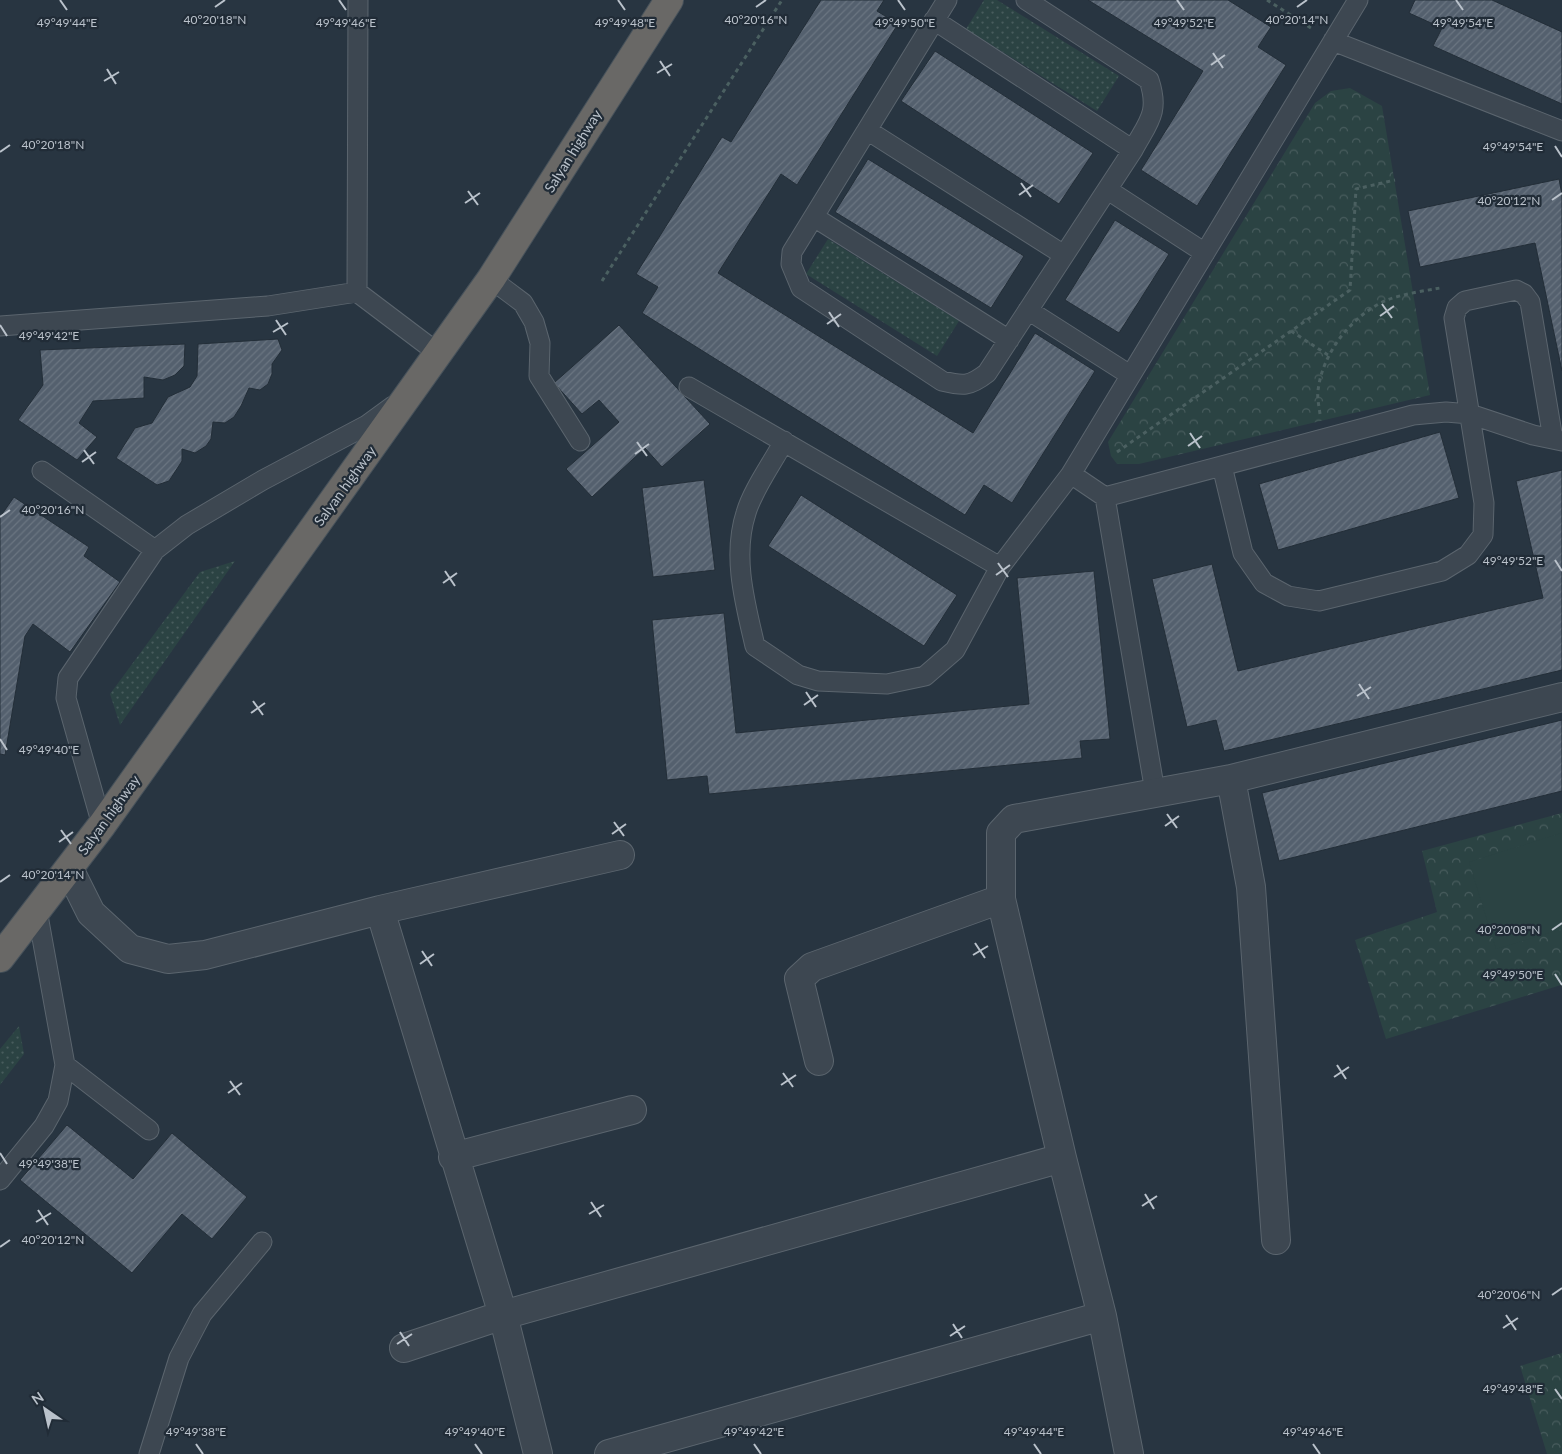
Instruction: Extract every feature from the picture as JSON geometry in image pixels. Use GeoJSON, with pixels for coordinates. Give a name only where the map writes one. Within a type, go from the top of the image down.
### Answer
{"type":"FeatureCollection","features":[{"type":"Feature","properties":{"kind":"highway","name":"Salyan highway"},"geometry":{"type":"LineString","coordinates":[[0,958],[102,825],[414,390],[491,279],[669,0]]}},
{"type":"Feature","properties":{"kind":"street"},"geometry":{"type":"LineString","coordinates":[[1129,1454],[1102,1316],[1000,899],[1001,833],[1014,819],[1231,779],[1562,697]]}},
{"type":"Feature","properties":{"kind":"street"},"geometry":{"type":"LineString","coordinates":[[1231,779],[1251,887],[1276,1240]]}},
{"type":"Feature","properties":{"kind":"street"},"geometry":{"type":"LineString","coordinates":[[68,869],[92,913],[130,950],[168,959],[205,955],[380,910],[620,855]]}},
{"type":"Feature","properties":{"kind":"street"},"geometry":{"type":"LineString","coordinates":[[819,1061],[799,979],[812,967],[1000,899]]}},
{"type":"Feature","properties":{"kind":"street"},"geometry":{"type":"LineString","coordinates":[[380,910],[453,1156],[503,1315],[538,1454]]}},
{"type":"Feature","properties":{"kind":"street"},"geometry":{"type":"LineString","coordinates":[[453,1156],[632,1110]]}},
{"type":"Feature","properties":{"kind":"street"},"geometry":{"type":"LineString","coordinates":[[404,1348],[503,1315],[1062,1158]]}},
{"type":"Feature","properties":{"kind":"street"},"geometry":{"type":"LineString","coordinates":[[608,1454],[1102,1316]]}},
{"type":"Feature","properties":{"kind":"lane"},"geometry":{"type":"LineString","coordinates":[[357,292],[358,0]]}},
{"type":"Feature","properties":{"kind":"lane"},"geometry":{"type":"LineString","coordinates":[[947,0],[792,252],[791,264],[801,288],[942,382],[961,386],[975,383],[987,373],[1108,190],[1152,114],[1155,98],[1149,80],[1026,0]]}},
{"type":"Feature","properties":{"kind":"lane"},"geometry":{"type":"LineString","coordinates":[[784,441],[746,512],[739,543],[743,592],[755,646],[798,675],[818,681],[887,684],[925,676],[955,650],[1000,567],[1071,474],[1358,0]]}},
{"type":"Feature","properties":{"kind":"lane"},"geometry":{"type":"LineString","coordinates":[[934,20],[1132,150]]}},
{"type":"Feature","properties":{"kind":"lane"},"geometry":{"type":"LineString","coordinates":[[1333,42],[1562,131]]}},
{"type":"Feature","properties":{"kind":"lane"},"geometry":{"type":"LineString","coordinates":[[867,130],[1064,255]]}},
{"type":"Feature","properties":{"kind":"lane"},"geometry":{"type":"LineString","coordinates":[[1108,190],[1205,253]]}},
{"type":"Feature","properties":{"kind":"lane"},"geometry":{"type":"LineString","coordinates":[[814,217],[1009,340]]}},
{"type":"Feature","properties":{"kind":"lane"},"geometry":{"type":"LineString","coordinates":[[491,279],[523,303],[534,322],[540,343],[539,376],[580,441]]}},
{"type":"Feature","properties":{"kind":"lane"},"geometry":{"type":"LineString","coordinates":[[1105,497],[1414,415],[1446,412],[1470,414],[1557,440],[1530,302],[1524,294],[1516,290],[1465,301],[1457,308],[1454,318],[1470,414],[1484,503],[1482,535],[1468,555],[1442,571],[1319,601],[1288,596],[1264,583],[1243,553],[1222,466]]}},
{"type":"Feature","properties":{"kind":"lane"},"geometry":{"type":"LineString","coordinates":[[0,326],[268,306],[357,292],[439,354]]}},
{"type":"Feature","properties":{"kind":"lane"},"geometry":{"type":"LineString","coordinates":[[1028,310],[1130,375]]}},
{"type":"Feature","properties":{"kind":"lane"},"geometry":{"type":"LineString","coordinates":[[689,387],[1000,567]]}},
{"type":"Feature","properties":{"kind":"lane"},"geometry":{"type":"LineString","coordinates":[[102,825],[66,698],[68,678],[155,550],[187,524],[246,490],[367,426],[414,390]]}},
{"type":"Feature","properties":{"kind":"lane"},"geometry":{"type":"LineString","coordinates":[[42,472],[155,550]]}},
{"type":"Feature","properties":{"kind":"lane"},"geometry":{"type":"LineString","coordinates":[[1071,474],[1105,497],[1156,792]]}},
{"type":"Feature","properties":{"kind":"lane"},"geometry":{"type":"LineString","coordinates":[[0,1180],[44,1126],[58,1100],[66,1065],[37,910]]}},
{"type":"Feature","properties":{"kind":"lane"},"geometry":{"type":"LineString","coordinates":[[66,1065],[150,1130]]}},
{"type":"Feature","properties":{"kind":"lane"},"geometry":{"type":"LineString","coordinates":[[149,1454],[182,1351],[202,1314],[262,1242]]}},
{"type":"Feature","properties":{"kind":"path"},"geometry":{"type":"LineString","coordinates":[[602,281],[782,0]]}},
{"type":"Feature","properties":{"kind":"path"},"geometry":{"type":"LineString","coordinates":[[1267,0],[1333,42]]}},
{"type":"Feature","properties":{"kind":"path"},"geometry":{"type":"LineString","coordinates":[[1071,474],[1111,456],[1350,290],[1356,189],[1395,180]]}},
{"type":"Feature","properties":{"kind":"path"},"geometry":{"type":"LineString","coordinates":[[1325,439],[1317,392],[1328,355],[1345,332],[1368,311],[1388,300],[1445,287]]}},
{"type":"Feature","properties":{"kind":"path"},"geometry":{"type":"LineString","coordinates":[[1291,330],[1328,355]]}},
{"type":"Feature","properties":{"kind":"green space"},"geometry":{"type":"Polygon","coordinates":[[[984,0],[997,0],[1119,76],[1097,111],[966,29],[984,0]]]}},
{"type":"Feature","properties":{"kind":"green space"},"geometry":{"type":"Polygon","coordinates":[[[1350,88],[1382,106],[1430,395],[1139,464],[1117,464],[1111,456],[1108,442],[1315,103],[1331,91],[1350,88]]]}},
{"type":"Feature","properties":{"kind":"green space"},"geometry":{"type":"Polygon","coordinates":[[[828,239],[959,321],[937,356],[806,274],[828,239]]]}},
{"type":"Feature","properties":{"kind":"green space"},"geometry":{"type":"Polygon","coordinates":[[[235,561],[120,725],[110,694],[200,572],[235,561]]]}},
{"type":"Feature","properties":{"kind":"green space"},"geometry":{"type":"Polygon","coordinates":[[[1562,813],[1562,987],[1561,985],[1386,1039],[1355,940],[1437,912],[1422,851],[1562,813]]]}},
{"type":"Feature","properties":{"kind":"green space"},"geometry":{"type":"Polygon","coordinates":[[[1562,833],[1562,929],[1496,949],[1469,862],[1562,833]]]}},
{"type":"Feature","properties":{"kind":"green space"},"geometry":{"type":"Polygon","coordinates":[[[19,1026],[24,1054],[0,1085],[0,1049],[19,1026]]]}},
{"type":"Feature","properties":{"kind":"green space"},"geometry":{"type":"Polygon","coordinates":[[[1562,1353],[1562,1454],[1547,1454],[1520,1366],[1562,1353]]]}},
{"type":"Feature","properties":{"kind":"building"},"geometry":{"type":"Polygon","coordinates":[[[821,0],[884,0],[877,11],[898,24],[797,185],[781,174],[718,273],[973,433],[1035,333],[1095,371],[1012,503],[984,485],[965,515],[642,313],[658,287],[636,274],[722,137],[731,142],[821,0]]]}},
{"type":"Feature","properties":{"kind":"building"},"geometry":{"type":"Polygon","coordinates":[[[1088,0],[1228,0],[1271,27],[1258,47],[1286,65],[1197,206],[1141,170],[1203,71],[1088,0]]]}},
{"type":"Feature","properties":{"kind":"building"},"geometry":{"type":"Polygon","coordinates":[[[1415,0],[1492,0],[1562,32],[1562,104],[1433,46],[1442,28],[1409,13],[1415,0]]]}},
{"type":"Feature","properties":{"kind":"building"},"geometry":{"type":"Polygon","coordinates":[[[935,51],[1093,153],[1059,204],[901,101],[935,51]]]}},
{"type":"Feature","properties":{"kind":"building"},"geometry":{"type":"Polygon","coordinates":[[[868,159],[1024,256],[991,308],[835,212],[868,159]]]}},
{"type":"Feature","properties":{"kind":"building"},"geometry":{"type":"Polygon","coordinates":[[[1559,179],[1562,195],[1562,371],[1535,243],[1420,267],[1408,211],[1559,179]]]}},
{"type":"Feature","properties":{"kind":"building"},"geometry":{"type":"Polygon","coordinates":[[[1115,220],[1169,254],[1119,333],[1065,300],[1115,220]]]}},
{"type":"Feature","properties":{"kind":"building"},"geometry":{"type":"Polygon","coordinates":[[[619,325],[710,424],[662,467],[645,448],[592,497],[566,469],[619,422],[599,400],[582,414],[554,383],[619,325]]]}},
{"type":"Feature","properties":{"kind":"building"},"geometry":{"type":"Polygon","coordinates":[[[278,339],[282,350],[272,364],[272,374],[268,384],[260,390],[249,388],[234,417],[225,423],[213,422],[211,439],[206,446],[195,453],[182,449],[182,461],[169,481],[157,485],[116,458],[135,428],[152,423],[168,397],[190,387],[197,376],[198,344],[278,339]]]}},
{"type":"Feature","properties":{"kind":"building"},"geometry":{"type":"Polygon","coordinates":[[[185,344],[184,366],[175,375],[163,380],[144,377],[144,398],[93,401],[79,423],[97,437],[77,460],[18,420],[43,385],[40,350],[185,344]]]}},
{"type":"Feature","properties":{"kind":"building"},"geometry":{"type":"Polygon","coordinates":[[[1440,432],[1459,498],[1278,550],[1259,484],[1440,432]]]}},
{"type":"Feature","properties":{"kind":"building"},"geometry":{"type":"Polygon","coordinates":[[[1562,470],[1562,670],[1224,751],[1216,720],[1187,727],[1152,579],[1212,564],[1238,671],[1543,598],[1516,481],[1562,470]]]}},
{"type":"Feature","properties":{"kind":"building"},"geometry":{"type":"Polygon","coordinates":[[[704,480],[715,570],[653,577],[642,488],[704,480]]]}},
{"type":"Feature","properties":{"kind":"building"},"geometry":{"type":"Polygon","coordinates":[[[801,495],[957,595],[924,646],[768,546],[801,495]]]}},
{"type":"Feature","properties":{"kind":"building"},"geometry":{"type":"Polygon","coordinates":[[[14,497],[89,547],[84,556],[120,582],[70,652],[33,624],[25,636],[5,755],[0,754],[0,517],[14,497]]]}},
{"type":"Feature","properties":{"kind":"building"},"geometry":{"type":"Polygon","coordinates":[[[1094,571],[1110,739],[1080,741],[1082,758],[709,794],[707,776],[667,780],[652,620],[724,613],[736,733],[1029,704],[1017,578],[1094,571]]]}},
{"type":"Feature","properties":{"kind":"building"},"geometry":{"type":"Polygon","coordinates":[[[1562,720],[1562,791],[1279,861],[1262,793],[1562,720]]]}},
{"type":"Feature","properties":{"kind":"building"},"geometry":{"type":"Polygon","coordinates":[[[67,1125],[133,1179],[172,1133],[247,1197],[212,1239],[182,1214],[132,1273],[20,1180],[67,1125]]]}}]}
